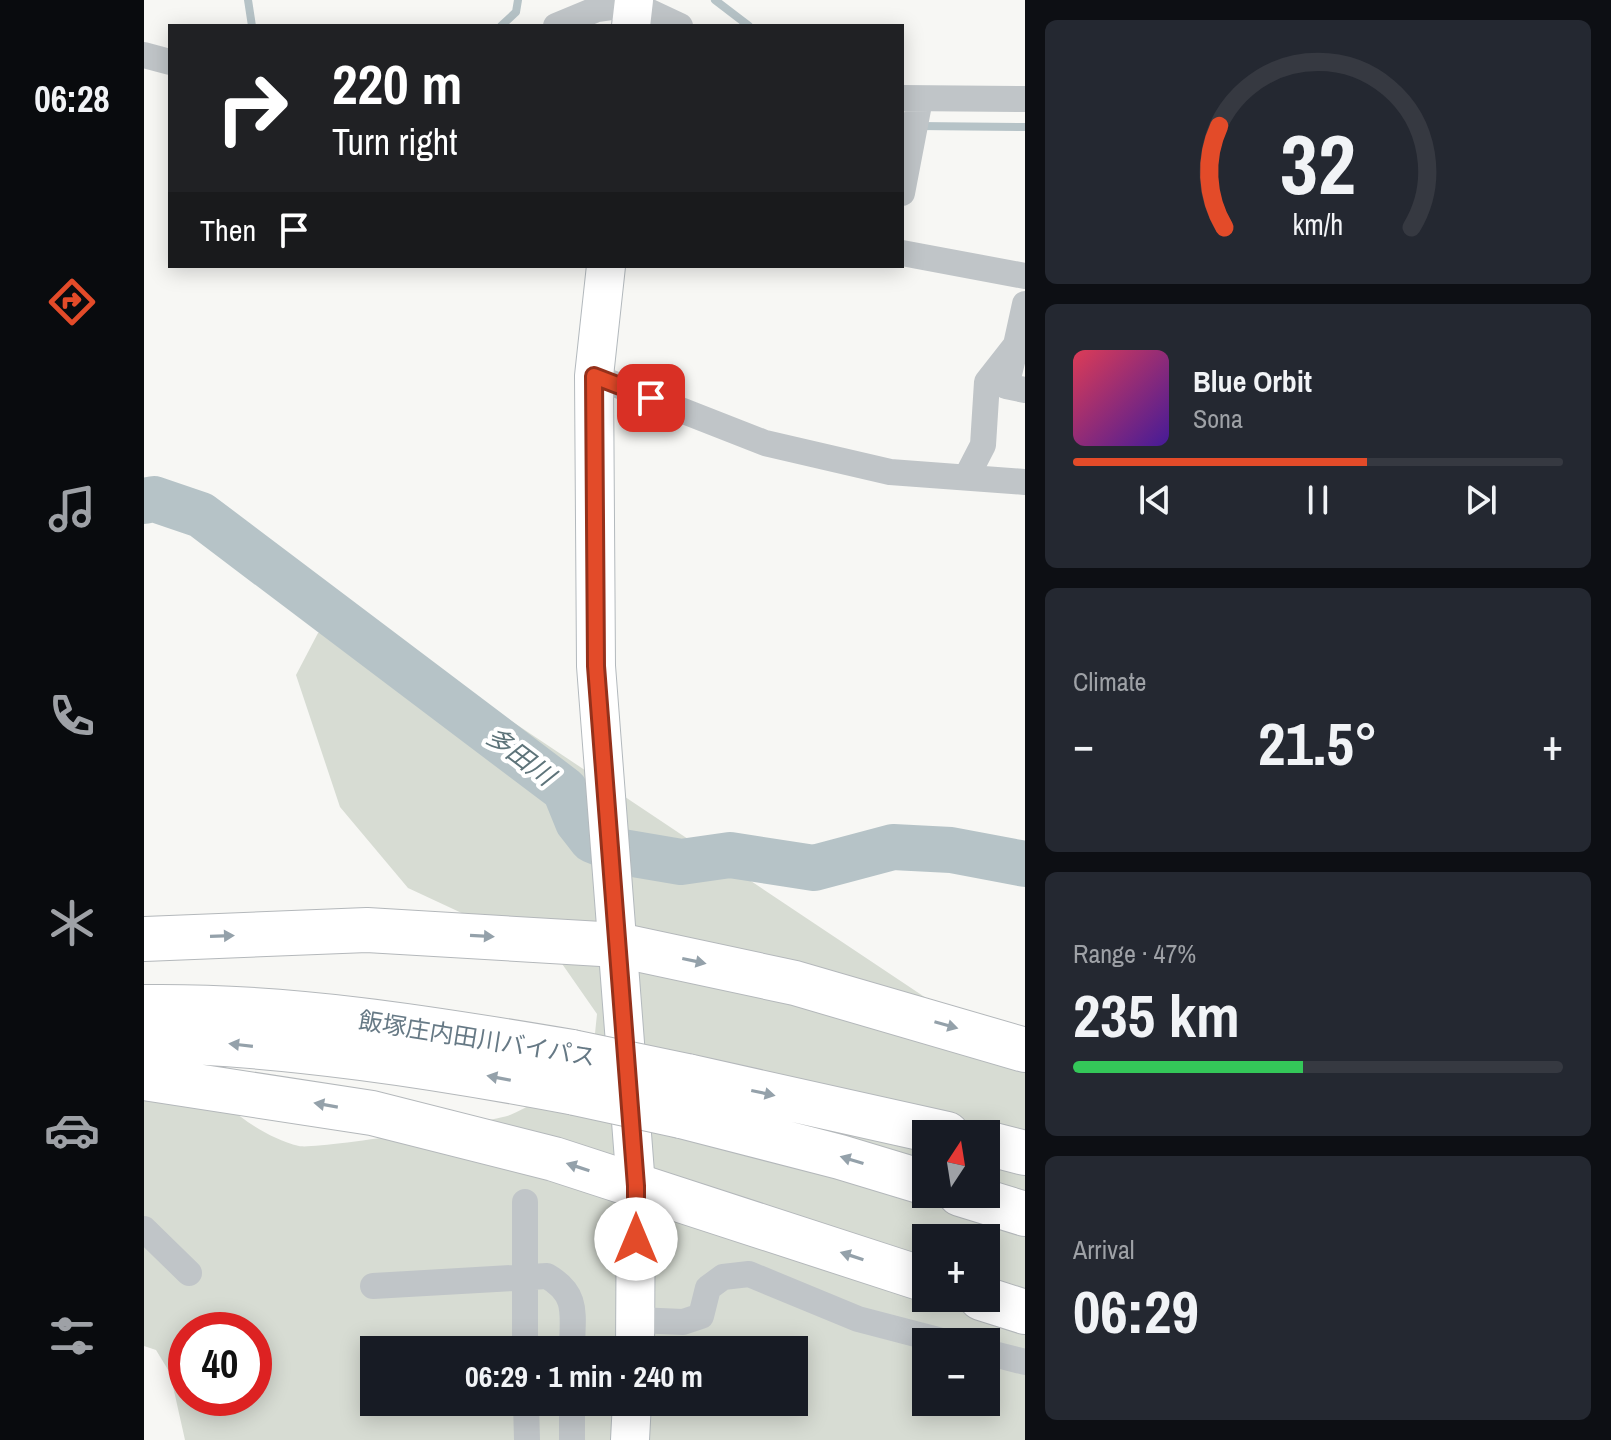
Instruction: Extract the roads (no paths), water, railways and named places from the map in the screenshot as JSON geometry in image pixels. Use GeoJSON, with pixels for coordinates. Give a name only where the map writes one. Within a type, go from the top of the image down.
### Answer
{"type":"FeatureCollection","features":[{"type":"Feature","properties":{"kind":"highway"},"geometry":{"type":"LineString","coordinates":[[144,939],[367,930],[618,945],[795,983],[1025,1050]]}},
{"type":"Feature","properties":{"kind":"highway","name":"飯塚庄内田川バイパス"},"geometry":{"type":"LineString","coordinates":[[144,1007],[205,1006],[400,1023],[574,1072],[684,1096],[912,1129]]}},
{"type":"Feature","properties":{"kind":"highway","name":"飯塚庄内田川バイパス"},"geometry":{"type":"LineString","coordinates":[[144,1040],[213,1042],[475,1074],[574,1072]]}},
{"type":"Feature","properties":{"kind":"highway"},"geometry":{"type":"LineString","coordinates":[[144,1078],[372,1113],[554,1159],[912,1275]]}},
{"type":"Feature","properties":{"kind":"highway","name":"飯塚庄内田川バイパス"},"geometry":{"type":"LineString","coordinates":[[684,1096],[840,1157],[912,1179]]}},
{"type":"Feature","properties":{"kind":"highway"},"geometry":{"type":"LineString","coordinates":[[1000,1147],[1025,1153]]}},
{"type":"Feature","properties":{"kind":"highway"},"geometry":{"type":"LineString","coordinates":[[1000,1206],[1025,1214]]}},
{"type":"Feature","properties":{"kind":"highway"},"geometry":{"type":"LineString","coordinates":[[1000,1304],[1025,1312]]}},
{"type":"Feature","properties":{"kind":"street"},"geometry":{"type":"LineString","coordinates":[[561,24],[597,9],[633,10],[674,24]]}},
{"type":"Feature","properties":{"kind":"street"},"geometry":{"type":"LineString","coordinates":[[144,55],[168,61]]}},
{"type":"Feature","properties":{"kind":"street"},"geometry":{"type":"LineString","coordinates":[[904,172],[911,99],[1025,99]]}},
{"type":"Feature","properties":{"kind":"street"},"geometry":{"type":"LineString","coordinates":[[904,253],[1025,276]]}},
{"type":"Feature","properties":{"kind":"street"},"geometry":{"type":"LineString","coordinates":[[606,268],[594,376],[596,666],[636,1186],[636,1335],[701,1316],[708,1288],[723,1277],[749,1274],[858,1319],[912,1333]]}},
{"type":"Feature","properties":{"kind":"street"},"geometry":{"type":"LineString","coordinates":[[1025,304],[1006,386],[1025,390]]}},
{"type":"Feature","properties":{"kind":"street"},"geometry":{"type":"LineString","coordinates":[[967,476],[983,445],[987,382],[1016,345]]}},
{"type":"Feature","properties":{"kind":"street"},"geometry":{"type":"LineString","coordinates":[[594,376],[765,443],[890,472],[1025,482]]}},
{"type":"Feature","properties":{"kind":"street"},"geometry":{"type":"LineString","coordinates":[[525,1202],[525,1336]]}},
{"type":"Feature","properties":{"kind":"street"},"geometry":{"type":"LineString","coordinates":[[144,1229],[189,1273]]}},
{"type":"Feature","properties":{"kind":"street"},"geometry":{"type":"LineString","coordinates":[[373,1286],[547,1276],[565,1287],[572,1301],[572,1336]]}},
{"type":"Feature","properties":{"kind":"street"},"geometry":{"type":"LineString","coordinates":[[1000,1356],[1025,1362]]}},
{"type":"Feature","properties":{"kind":"street"},"geometry":{"type":"LineString","coordinates":[[526,1416],[527,1440]]}},
{"type":"Feature","properties":{"kind":"street"},"geometry":{"type":"LineString","coordinates":[[572,1416],[572,1440]]}},
{"type":"Feature","properties":{"kind":"street"},"geometry":{"type":"LineString","coordinates":[[630,1440],[631,1416]]}},
{"type":"Feature","properties":{"kind":"waterway"},"geometry":{"type":"LineString","coordinates":[[248,0],[252,24]]}},
{"type":"Feature","properties":{"kind":"waterway"},"geometry":{"type":"LineString","coordinates":[[503,24],[516,12],[518,0]]}},
{"type":"Feature","properties":{"kind":"waterway"},"geometry":{"type":"LineString","coordinates":[[715,0],[746,24]]}},
{"type":"Feature","properties":{"kind":"waterway"},"geometry":{"type":"LineString","coordinates":[[918,126],[1025,127]]}},
{"type":"Feature","properties":{"kind":"waterway","name":"多田川"},"geometry":{"type":"LineString","coordinates":[[144,501],[154,499],[201,515],[565,790],[578,822],[592,840],[622,852],[681,862],[730,855],[814,868],[893,847],[951,850],[1025,864]]}}]}
